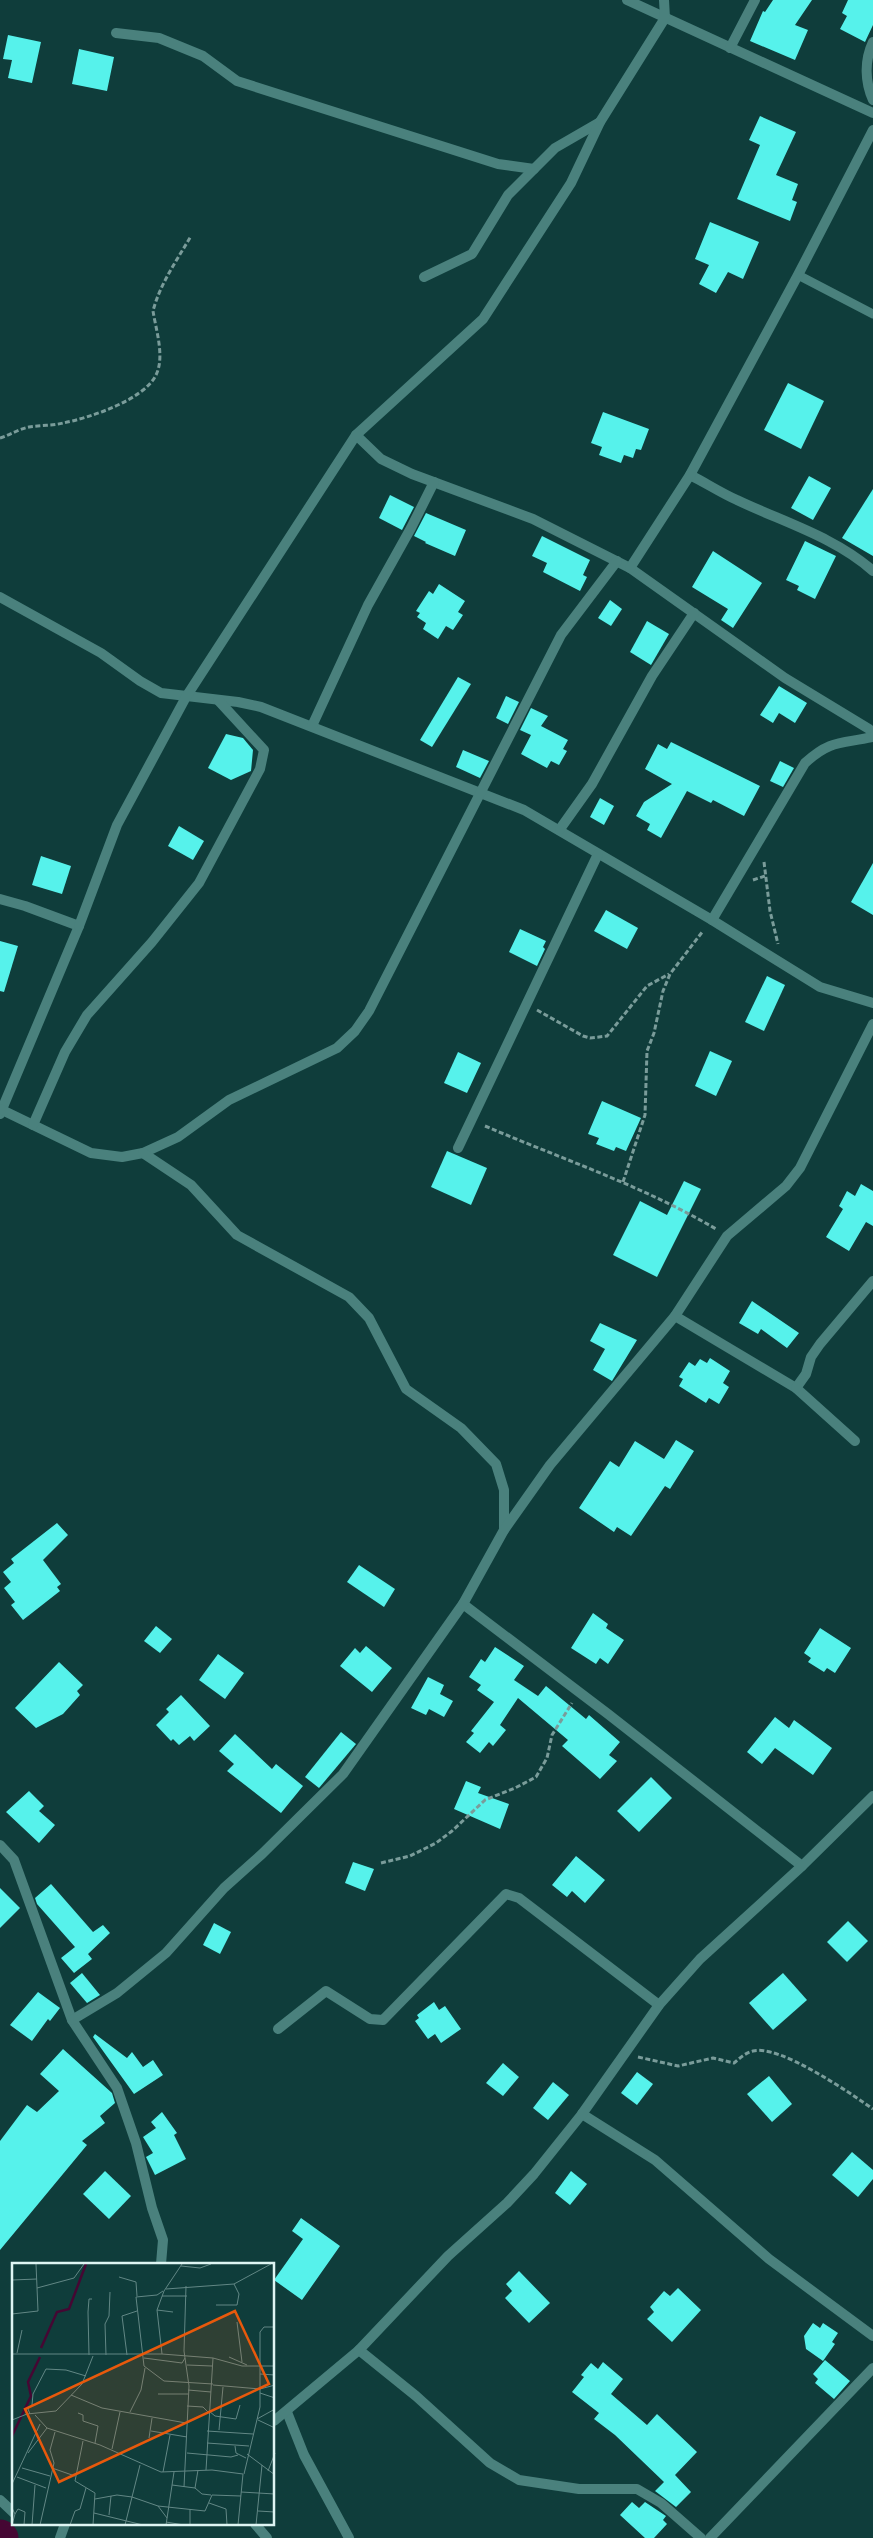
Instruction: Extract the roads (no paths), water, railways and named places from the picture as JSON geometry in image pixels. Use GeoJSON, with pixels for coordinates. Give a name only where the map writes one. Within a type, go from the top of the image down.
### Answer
{"type":"FeatureCollection","features":[{"type":"Feature","properties":{"kind":"street"},"geometry":{"type":"LineString","coordinates":[[626,0],[873,113]]}},
{"type":"Feature","properties":{"kind":"street"},"geometry":{"type":"LineString","coordinates":[[617,561],[561,635],[410,934],[369,1011],[355,1032],[337,1048],[228,1100],[178,1136],[143,1153],[122,1157],[91,1154],[1,1111],[79,926],[117,825],[186,697],[356,436],[482,319],[571,183],[600,122],[665,18],[664,0]]}},
{"type":"Feature","properties":{"kind":"street"},"geometry":{"type":"LineString","coordinates":[[730,48],[755,0]]}},
{"type":"Feature","properties":{"kind":"street"},"geometry":{"type":"LineString","coordinates":[[116,33],[159,38],[203,56],[237,81],[498,164],[534,169]]}},
{"type":"Feature","properties":{"kind":"street"},"geometry":{"type":"LineString","coordinates":[[873,42],[866,71],[868,89],[873,100]]}},
{"type":"Feature","properties":{"kind":"street"},"geometry":{"type":"LineString","coordinates":[[424,277],[472,254],[508,195],[555,148],[600,122]]}},
{"type":"Feature","properties":{"kind":"street"},"geometry":{"type":"LineString","coordinates":[[630,568],[690,475],[798,275],[873,130]]}},
{"type":"Feature","properties":{"kind":"street"},"geometry":{"type":"LineString","coordinates":[[356,436],[382,459],[434,482],[534,519],[630,568],[785,678],[872,732]]}},
{"type":"Feature","properties":{"kind":"street"},"geometry":{"type":"LineString","coordinates":[[690,475],[736,500],[808,531],[857,556],[873,571]]}},
{"type":"Feature","properties":{"kind":"street"},"geometry":{"type":"LineString","coordinates":[[312,726],[368,605],[434,482]]}},
{"type":"Feature","properties":{"kind":"street"},"geometry":{"type":"LineString","coordinates":[[0,597],[101,653],[150,688],[161,693],[261,707],[524,810],[560,829],[598,854],[712,920],[820,987],[873,1003]]}},
{"type":"Feature","properties":{"kind":"street"},"geometry":{"type":"LineString","coordinates":[[560,829],[592,784],[652,676],[694,613]]}},
{"type":"Feature","properties":{"kind":"street"},"geometry":{"type":"LineString","coordinates":[[33,1125],[65,1052],[87,1015],[152,942],[199,883],[260,769],[264,750],[218,700]]}},
{"type":"Feature","properties":{"kind":"street"},"geometry":{"type":"LineString","coordinates":[[712,920],[760,836],[784,802],[805,763],[818,751],[832,743],[872,732]]}},
{"type":"Feature","properties":{"kind":"street"},"geometry":{"type":"LineString","coordinates":[[458,1148],[528,1005],[598,854]]}},
{"type":"Feature","properties":{"kind":"street"},"geometry":{"type":"LineString","coordinates":[[0,900],[25,906],[79,926]]}},
{"type":"Feature","properties":{"kind":"street"},"geometry":{"type":"LineString","coordinates":[[72,2020],[117,1993],[166,1953],[224,1888],[262,1854],[343,1774],[463,1604],[504,1530],[550,1465],[675,1316],[727,1236],[786,1186],[800,1168],[873,1024]]}},
{"type":"Feature","properties":{"kind":"street"},"geometry":{"type":"LineString","coordinates":[[143,1153],[191,1184],[237,1235],[349,1298],[362,1311],[368,1318],[406,1389],[461,1428],[496,1464],[504,1490],[504,1530]]}},
{"type":"Feature","properties":{"kind":"street"},"geometry":{"type":"LineString","coordinates":[[796,1388],[806,1374],[811,1357],[820,1344],[873,1281]]}},
{"type":"Feature","properties":{"kind":"street"},"geometry":{"type":"LineString","coordinates":[[675,1316],[796,1388],[855,1441]]}},
{"type":"Feature","properties":{"kind":"street"},"geometry":{"type":"LineString","coordinates":[[463,1604],[580,1692],[802,1866]]}},
{"type":"Feature","properties":{"kind":"street"},"geometry":{"type":"LineString","coordinates":[[275,2420],[359,2350],[448,2256],[507,2203],[534,2174],[582,2114],[659,2005],[700,1959],[802,1866],[873,1796]]}},
{"type":"Feature","properties":{"kind":"street"},"geometry":{"type":"LineString","coordinates":[[0,1845],[14,1860],[72,2020],[117,2088],[136,2143],[152,2208],[163,2240],[161,2263]]}},
{"type":"Feature","properties":{"kind":"street"},"geometry":{"type":"LineString","coordinates":[[278,2029],[326,1990],[370,2019],[383,2020],[506,1894],[519,1898],[659,2005]]}},
{"type":"Feature","properties":{"kind":"street"},"geometry":{"type":"LineString","coordinates":[[582,2114],[655,2160],[769,2259],[873,2336]]}},
{"type":"Feature","properties":{"kind":"street"},"geometry":{"type":"LineString","coordinates":[[359,2350],[416,2396],[490,2463],[520,2480],[579,2489],[637,2490],[661,2503],[701,2538]]}},
{"type":"Feature","properties":{"kind":"street"},"geometry":{"type":"LineString","coordinates":[[710,2538],[873,2368]]}},
{"type":"Feature","properties":{"kind":"street"},"geometry":{"type":"LineString","coordinates":[[287,2412],[304,2455],[349,2538]]}},
{"type":"Feature","properties":{"kind":"street"},"geometry":{"type":"LineString","coordinates":[[0,2500],[12,2511]]}},
{"type":"Feature","properties":{"kind":"street"},"geometry":{"type":"LineString","coordinates":[[60,2538],[64,2526]]}},
{"type":"Feature","properties":{"kind":"street"},"geometry":{"type":"LineString","coordinates":[[257,2526],[267,2538]]}},
{"type":"Feature","properties":{"kind":"lane"},"geometry":{"type":"LineString","coordinates":[[798,275],[873,314]]}}]}
